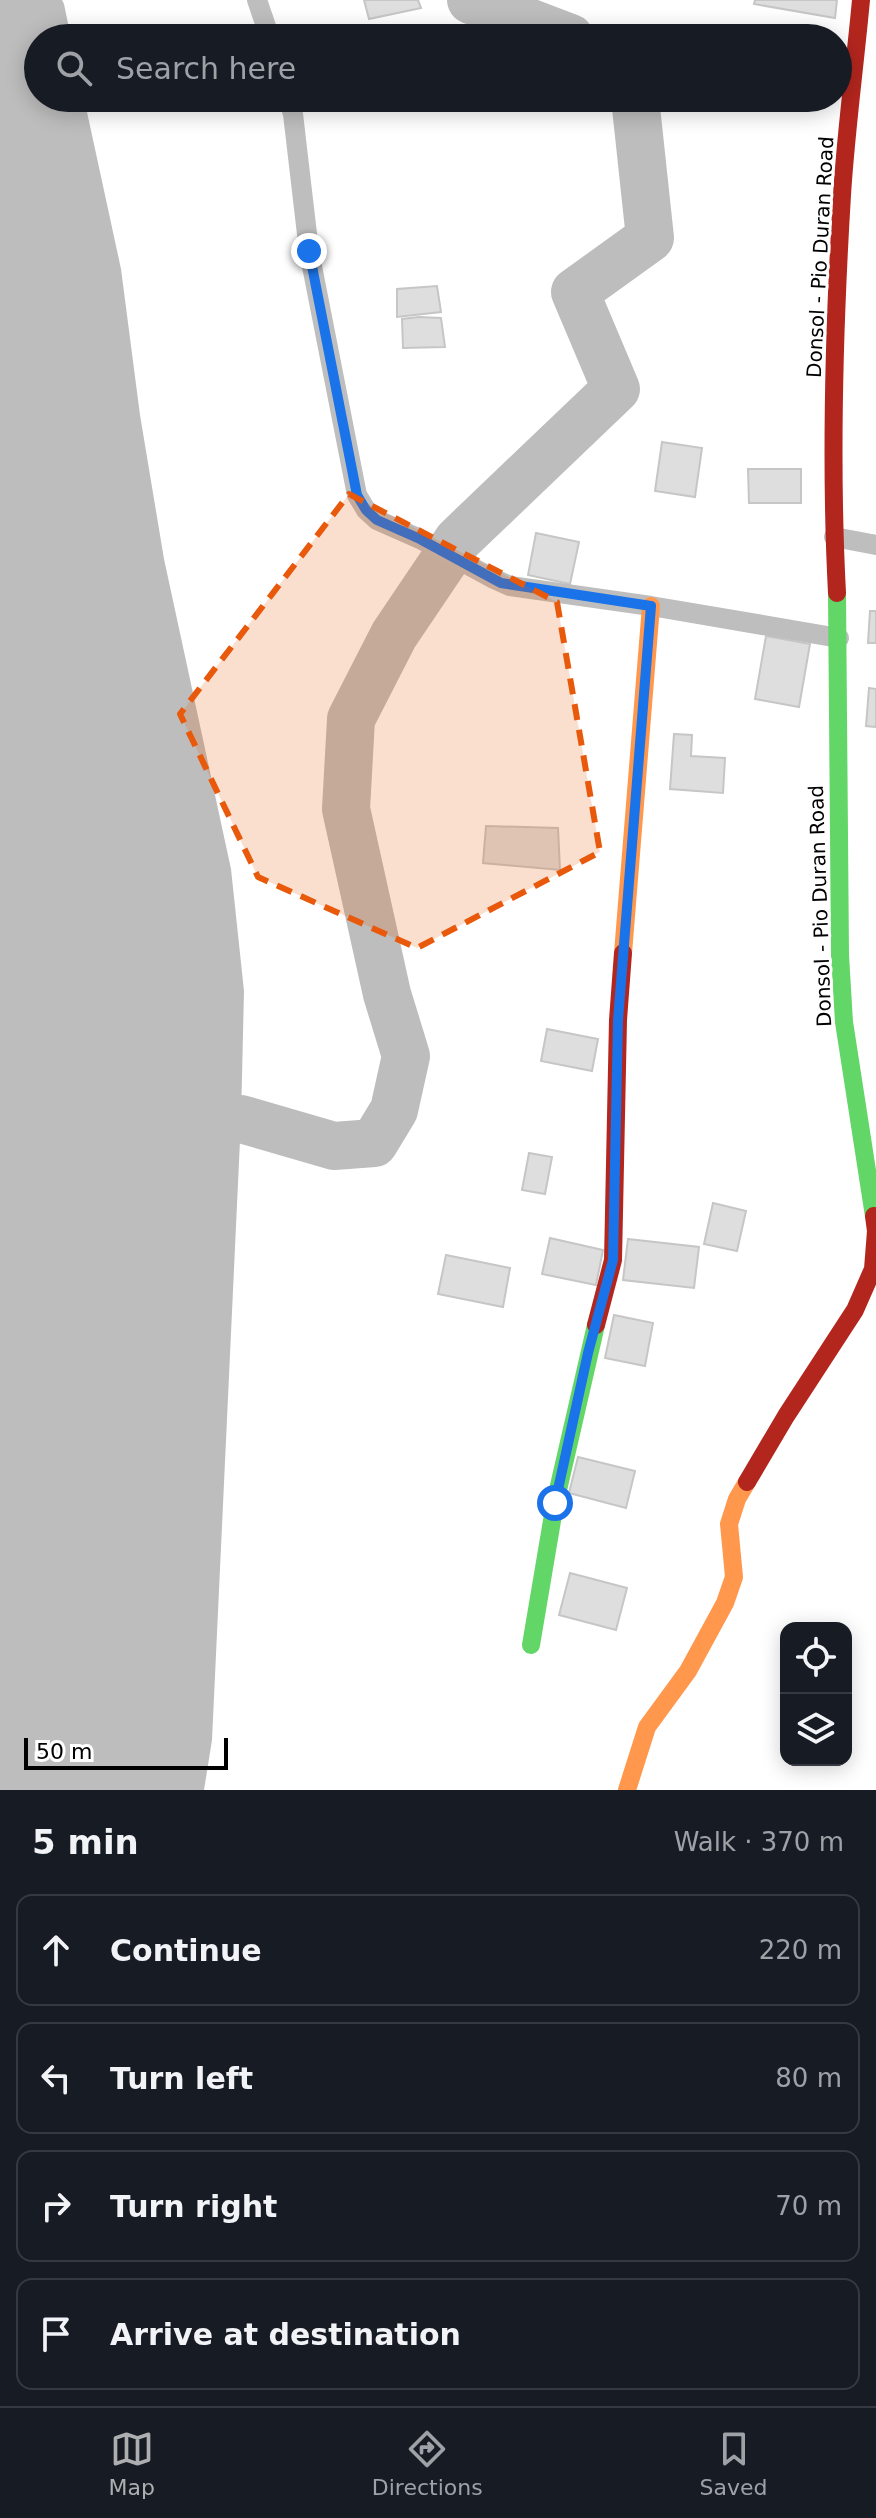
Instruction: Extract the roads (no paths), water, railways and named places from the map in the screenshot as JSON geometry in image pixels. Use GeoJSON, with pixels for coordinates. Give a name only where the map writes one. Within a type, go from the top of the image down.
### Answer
{"type":"FeatureCollection","features":[{"type":"Feature","properties":{"kind":"main road","name":"Donsol - Pio Duran Road"},"geometry":{"type":"LineString","coordinates":[[852,91],[861,0]]}},
{"type":"Feature","properties":{"kind":"main road","name":"Donsol - Pio Duran Road"},"geometry":{"type":"LineString","coordinates":[[627,1790],[647,1727],[688,1671],[725,1603],[734,1577],[729,1524],[737,1499],[855,1310],[873,1269],[876,1231],[844,1022],[840,955],[839,638],[834,537],[836,342],[842,193],[850,112]]}},
{"type":"Feature","properties":{"kind":"main road"},"geometry":{"type":"LineString","coordinates":[[531,1645],[555,1503],[588,1353],[613,1260],[618,1020],[651,606]]}},
{"type":"Feature","properties":{"kind":"street"},"geometry":{"type":"LineString","coordinates":[[257,0],[265,24]]}},
{"type":"Feature","properties":{"kind":"street"},"geometry":{"type":"LineString","coordinates":[[292,112],[309,251],[357,495],[366,510],[377,520],[510,586],[839,638]]}},
{"type":"Feature","properties":{"kind":"street"},"geometry":{"type":"LineString","coordinates":[[834,537],[876,545]]}},
{"type":"Feature","properties":{"kind":"waterway"},"geometry":{"type":"LineString","coordinates":[[471,0],[534,24]]}},
{"type":"Feature","properties":{"kind":"waterway"},"geometry":{"type":"LineString","coordinates":[[241,1119],[334,1146],[374,1143],[394,1110],[406,1056],[387,994],[346,809],[351,719],[394,635],[458,540],[616,389],[575,292],[650,238],[636,112]]}}]}
